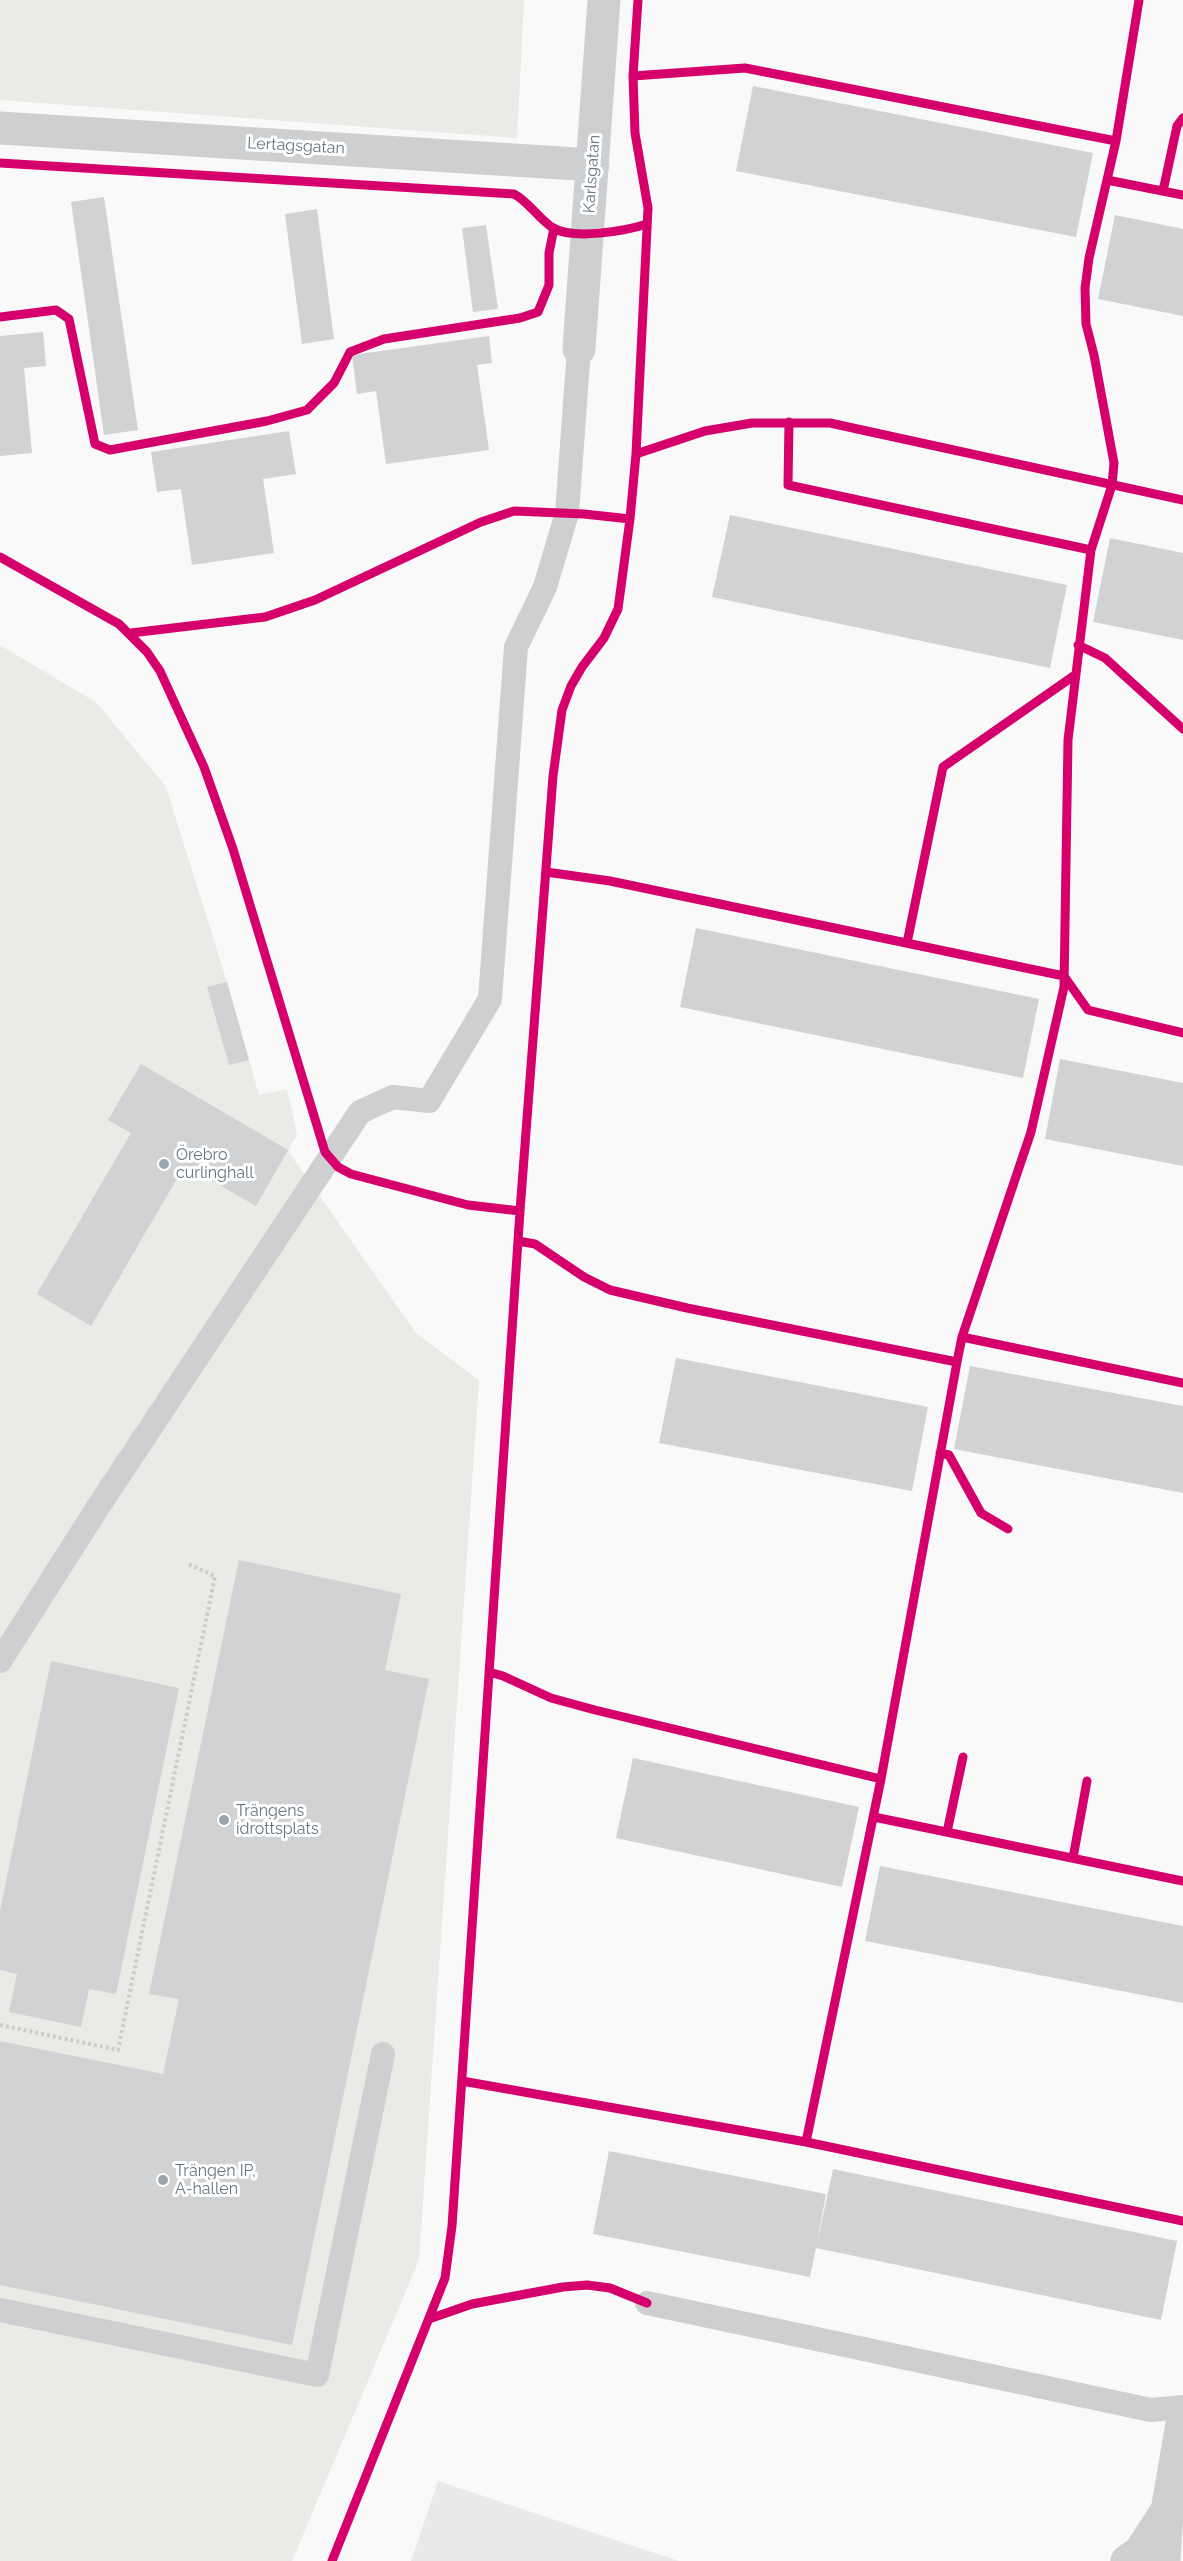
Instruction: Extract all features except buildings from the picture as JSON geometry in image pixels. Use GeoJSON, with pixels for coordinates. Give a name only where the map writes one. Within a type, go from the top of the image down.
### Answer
{"type":"FeatureCollection","features":[{"type":"Feature","properties":{"kind":"street","name":"Karlsgatan"},"geometry":{"type":"LineString","coordinates":[[579,349],[604,0]]}},
{"type":"Feature","properties":{"kind":"street","name":"Lertagsgatan"},"geometry":{"type":"LineString","coordinates":[[0,128],[592,165]]}},
{"type":"Feature","properties":{"kind":"street"},"geometry":{"type":"LineString","coordinates":[[1164,2561],[1167,2511],[1183,2418]]}},
{"type":"Feature","properties":{"kind":"street"},"geometry":{"type":"LineString","coordinates":[[1127,2561],[1140,2552],[1167,2511]]}},
{"type":"Feature","properties":{"kind":"lane"},"geometry":{"type":"LineString","coordinates":[[0,1661],[98,1507],[360,1112],[393,1097],[429,1101],[490,999],[516,646],[545,586],[567,513],[579,349]]}},
{"type":"Feature","properties":{"kind":"lane"},"geometry":{"type":"LineString","coordinates":[[0,2310],[317,2375],[383,2054]]}},
{"type":"Feature","properties":{"kind":"lane"},"geometry":{"type":"LineString","coordinates":[[647,2303],[1151,2410],[1183,2407]]}},
{"type":"Feature","properties":{"kind":"path"},"geometry":{"type":"LineString","coordinates":[[0,2025],[118,2049],[215,1576],[186,1563]]}},
{"type":"Feature","properties":{"kind":"shaded area"},"geometry":{"type":"Polygon","coordinates":[[[0,0],[524,0],[517,138],[0,100],[0,0]]]}},
{"type":"Feature","properties":{"kind":"shaded area","name":"Trängens idrottsplats"},"geometry":{"type":"Polygon","coordinates":[[[0,645],[97,703],[166,787],[227,982],[259,1095],[287,1089],[297,1135],[288,1151],[416,1333],[479,1380],[419,2260],[292,2561],[0,2561],[0,645]]]}},
{"type":"Feature","properties":{"kind":"shaded area"},"geometry":{"type":"Polygon","coordinates":[[[438,2481],[679,2561],[411,2561],[438,2481]]]}},
{"type":"Feature","properties":{"kind":"cycle path"},"geometry":{"type":"LineString","coordinates":[[332,2561],[445,2278],[452,2226],[520,1211],[553,776],[562,710],[571,686],[604,638],[618,609],[636,454],[648,208],[635,133],[633,76],[638,0]]}},
{"type":"Feature","properties":{"kind":"cycle path"},"geometry":{"type":"LineString","coordinates":[[806,2142],[881,1779],[962,1337],[1031,1132],[1064,987],[1068,740],[1091,550],[1112,485],[1114,463],[1086,324],[1085,288],[1089,258],[1116,141],[1139,0]]}},
{"type":"Feature","properties":{"kind":"cycle path"},"geometry":{"type":"LineString","coordinates":[[633,76],[745,68],[1116,141]]}},
{"type":"Feature","properties":{"kind":"cycle path"},"geometry":{"type":"LineString","coordinates":[[1163,191],[1177,126],[1183,118]]}},
{"type":"Feature","properties":{"kind":"cycle path"},"geometry":{"type":"LineString","coordinates":[[0,163],[514,194],[553,228],[562,232],[600,233],[647,224]]}},
{"type":"Feature","properties":{"kind":"cycle path"},"geometry":{"type":"LineString","coordinates":[[1107,180],[1183,195]]}},
{"type":"Feature","properties":{"kind":"cycle path"},"geometry":{"type":"LineString","coordinates":[[0,317],[56,310],[69,319],[95,444],[110,450],[267,421],[307,410],[334,383],[350,352],[384,339],[520,318],[538,312],[549,285],[549,253],[554,228]]}},
{"type":"Feature","properties":{"kind":"cycle path"},"geometry":{"type":"LineString","coordinates":[[789,422],[788,485],[1091,550]]}},
{"type":"Feature","properties":{"kind":"cycle path"},"geometry":{"type":"LineString","coordinates":[[636,454],[705,431],[752,423],[830,423],[1183,500]]}},
{"type":"Feature","properties":{"kind":"cycle path"},"geometry":{"type":"LineString","coordinates":[[131,633],[265,617],[315,600],[481,522],[514,511],[584,514],[630,519]]}},
{"type":"Feature","properties":{"kind":"cycle path"},"geometry":{"type":"LineString","coordinates":[[0,557],[119,624],[147,652],[160,671],[204,767],[233,849],[325,1152],[338,1167],[351,1174],[468,1205],[520,1211]]}},
{"type":"Feature","properties":{"kind":"cycle path"},"geometry":{"type":"LineString","coordinates":[[1078,645],[1105,658],[1183,729]]}},
{"type":"Feature","properties":{"kind":"cycle path"},"geometry":{"type":"LineString","coordinates":[[907,943],[943,767],[1075,675]]}},
{"type":"Feature","properties":{"kind":"cycle path"},"geometry":{"type":"LineString","coordinates":[[546,872],[610,881],[1064,976],[1088,1010],[1183,1033]]}},
{"type":"Feature","properties":{"kind":"cycle path"},"geometry":{"type":"LineString","coordinates":[[518,1241],[535,1244],[584,1277],[610,1290],[687,1308],[957,1362]]}},
{"type":"Feature","properties":{"kind":"cycle path"},"geometry":{"type":"LineString","coordinates":[[962,1337],[1183,1383]]}},
{"type":"Feature","properties":{"kind":"cycle path"},"geometry":{"type":"LineString","coordinates":[[940,1453],[949,1455],[981,1513],[1008,1529]]}},
{"type":"Feature","properties":{"kind":"cycle path"},"geometry":{"type":"LineString","coordinates":[[489,1672],[551,1698],[881,1779]]}},
{"type":"Feature","properties":{"kind":"cycle path"},"geometry":{"type":"LineString","coordinates":[[947,1832],[963,1757]]}},
{"type":"Feature","properties":{"kind":"cycle path"},"geometry":{"type":"LineString","coordinates":[[1073,1858],[1087,1781]]}},
{"type":"Feature","properties":{"kind":"cycle path"},"geometry":{"type":"LineString","coordinates":[[874,1817],[1183,1881]]}},
{"type":"Feature","properties":{"kind":"cycle path"},"geometry":{"type":"LineString","coordinates":[[462,2081],[806,2142],[1183,2221]]}},
{"type":"Feature","properties":{"kind":"cycle path"},"geometry":{"type":"LineString","coordinates":[[429,2319],[472,2304],[563,2287],[587,2285],[610,2288],[647,2303]]}},
{"type":"Feature","properties":{"kind":"place","name":"Örebro curlinghall"},"geometry":{"type":"Point","coordinates":[164,1164]}},
{"type":"Feature","properties":{"kind":"place","name":"Trängens idrottsplats"},"geometry":{"type":"Point","coordinates":[224,1820]}},
{"type":"Feature","properties":{"kind":"place","name":"Trängen IP, A-hallen"},"geometry":{"type":"Point","coordinates":[163,2180]}}]}
